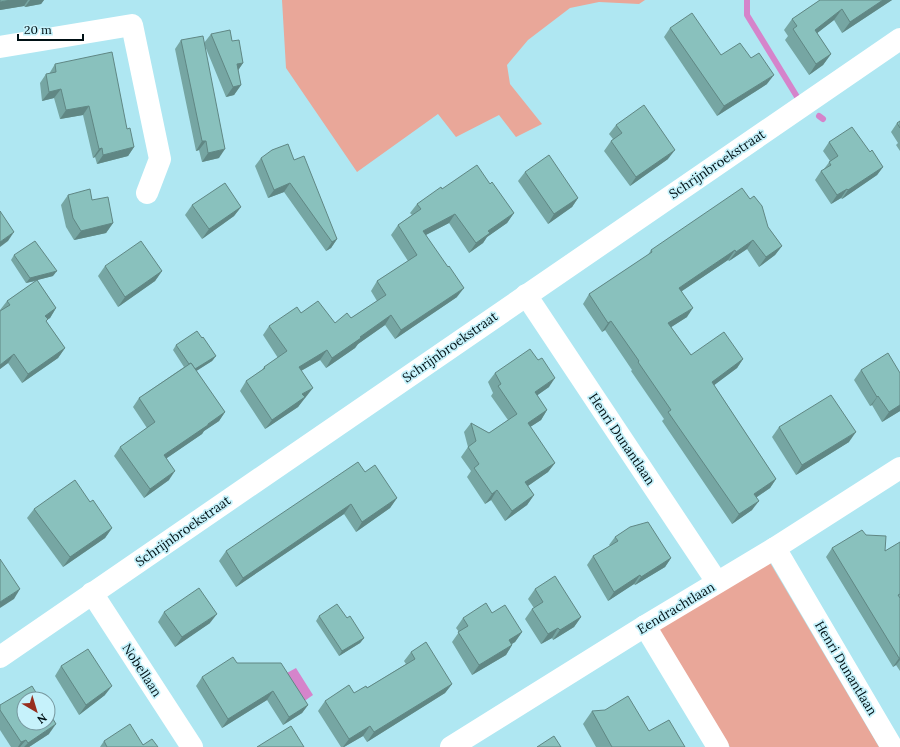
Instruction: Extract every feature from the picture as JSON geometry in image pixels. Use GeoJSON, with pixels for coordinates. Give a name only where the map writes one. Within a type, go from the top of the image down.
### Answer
{"type":"FeatureCollection","features":[{"type":"Feature","properties":{"kind":"street"},"geometry":{"type":"LineString","coordinates":[[0,47],[132,25],[160,159],[147,193]]}},
{"type":"Feature","properties":{"kind":"street","name":"Schrijnbroekstraat"},"geometry":{"type":"LineString","coordinates":[[0,657],[900,39]]}},
{"type":"Feature","properties":{"kind":"street","name":"Henri Dunantlaan"},"geometry":{"type":"LineString","coordinates":[[526,295],[717,582]]}},
{"type":"Feature","properties":{"kind":"street","name":"Eendrachtlaan"},"geometry":{"type":"LineString","coordinates":[[451,747],[645,626],[775,548],[900,468]]}},
{"type":"Feature","properties":{"kind":"street","name":"Henri Dunantlaan"},"geometry":{"type":"LineString","coordinates":[[775,548],[892,747]]}},
{"type":"Feature","properties":{"kind":"street","name":"Nobellaan"},"geometry":{"type":"LineString","coordinates":[[92,593],[192,747]]}},
{"type":"Feature","properties":{"kind":"street"},"geometry":{"type":"LineString","coordinates":[[645,626],[718,747]]}},
{"type":"Feature","properties":{"kind":"shaded area"},"geometry":{"type":"Polygon","coordinates":[[[282,0],[645,0],[639,4],[599,2],[570,8],[528,40],[507,65],[510,84],[542,124],[516,137],[499,115],[456,137],[438,114],[357,172],[286,68],[282,0]]]}},
{"type":"Feature","properties":{"kind":"shaded area"},"geometry":{"type":"Polygon","coordinates":[[[769,561],[879,747],[730,747],[658,629],[769,561]]]}},
{"type":"Feature","properties":{"kind":"shaded area"},"geometry":{"type":"Polygon","coordinates":[[[296,668],[313,695],[303,702],[285,674],[296,668]]]}},
{"type":"Feature","properties":{"kind":"building"},"geometry":{"type":"Polygon","coordinates":[[[0,0],[11,0],[0,2],[0,0]]]}},
{"type":"Feature","properties":{"kind":"building"},"geometry":{"type":"Polygon","coordinates":[[[820,0],[883,0],[850,22],[842,9],[815,30],[831,54],[816,64],[793,29],[797,26],[792,19],[820,0]]]}},
{"type":"Feature","properties":{"kind":"building"},"geometry":{"type":"Polygon","coordinates":[[[692,13],[721,55],[740,43],[751,58],[759,53],[774,75],[724,106],[670,28],[692,13]]]}},
{"type":"Feature","properties":{"kind":"building"},"geometry":{"type":"Polygon","coordinates":[[[230,30],[232,41],[239,40],[243,63],[237,64],[241,85],[233,87],[211,34],[230,30]]]}},
{"type":"Feature","properties":{"kind":"building"},"geometry":{"type":"Polygon","coordinates":[[[203,36],[225,149],[208,153],[206,141],[202,141],[181,40],[203,36]]]}},
{"type":"Feature","properties":{"kind":"building"},"geometry":{"type":"Polygon","coordinates":[[[112,52],[127,129],[130,128],[134,147],[103,155],[102,148],[99,149],[89,106],[66,110],[61,89],[49,92],[46,74],[56,72],[55,64],[112,52]]]}},
{"type":"Feature","properties":{"kind":"building"},"geometry":{"type":"Polygon","coordinates":[[[644,105],[675,150],[636,177],[611,141],[622,133],[616,125],[644,105]]]}},
{"type":"Feature","properties":{"kind":"building"},"geometry":{"type":"Polygon","coordinates":[[[900,121],[900,128],[897,123],[900,121]]]}},
{"type":"Feature","properties":{"kind":"building"},"geometry":{"type":"Polygon","coordinates":[[[852,127],[870,152],[872,150],[883,167],[848,190],[847,189],[837,195],[821,171],[831,165],[829,162],[838,156],[829,142],[852,127]]]}},
{"type":"Feature","properties":{"kind":"building"},"geometry":{"type":"Polygon","coordinates":[[[288,144],[294,160],[304,156],[337,239],[332,242],[290,183],[274,190],[261,158],[272,150],[288,144]]]}},
{"type":"Feature","properties":{"kind":"building"},"geometry":{"type":"Polygon","coordinates":[[[549,155],[578,198],[554,214],[525,172],[549,155]]]}},
{"type":"Feature","properties":{"kind":"building"},"geometry":{"type":"Polygon","coordinates":[[[477,165],[490,184],[492,182],[514,213],[488,231],[490,233],[476,243],[455,214],[423,231],[464,288],[401,330],[391,315],[332,358],[327,350],[299,367],[313,388],[302,394],[305,397],[272,420],[246,381],[287,351],[269,326],[297,307],[301,313],[318,301],[335,323],[347,313],[351,318],[386,295],[377,281],[417,255],[398,225],[421,209],[417,204],[477,165]]]}},
{"type":"Feature","properties":{"kind":"building"},"geometry":{"type":"Polygon","coordinates":[[[225,183],[241,207],[209,229],[192,205],[225,183]]]}},
{"type":"Feature","properties":{"kind":"building"},"geometry":{"type":"Polygon","coordinates":[[[742,188],[750,199],[754,196],[762,206],[768,227],[782,246],[766,257],[753,240],[736,252],[735,250],[679,288],[693,308],[668,323],[691,355],[724,332],[743,359],[712,382],[776,479],[754,494],[759,501],[739,514],[668,412],[671,410],[638,362],[639,361],[611,321],[608,323],[589,294],[652,252],[651,250],[742,188]]]}},
{"type":"Feature","properties":{"kind":"building"},"geometry":{"type":"Polygon","coordinates":[[[90,189],[92,200],[108,197],[113,223],[81,231],[73,218],[68,195],[90,189]]]}},
{"type":"Feature","properties":{"kind":"building"},"geometry":{"type":"Polygon","coordinates":[[[0,211],[14,232],[0,242],[0,211]]]}},
{"type":"Feature","properties":{"kind":"building"},"geometry":{"type":"Polygon","coordinates":[[[35,241],[57,271],[30,278],[14,255],[35,241]]]}},
{"type":"Feature","properties":{"kind":"building"},"geometry":{"type":"Polygon","coordinates":[[[141,241],[162,271],[125,297],[105,266],[141,241]]]}},
{"type":"Feature","properties":{"kind":"building"},"geometry":{"type":"Polygon","coordinates":[[[37,280],[56,308],[45,316],[48,319],[46,321],[65,348],[28,374],[14,354],[0,365],[0,311],[10,305],[7,301],[37,280]]]}},
{"type":"Feature","properties":{"kind":"building"},"geometry":{"type":"Polygon","coordinates":[[[197,331],[216,356],[195,369],[191,363],[189,364],[176,345],[197,331]]]}},
{"type":"Feature","properties":{"kind":"building"},"geometry":{"type":"Polygon","coordinates":[[[530,349],[538,360],[542,358],[555,378],[535,392],[547,410],[528,423],[555,463],[525,482],[534,495],[512,511],[497,490],[492,494],[474,468],[479,464],[468,447],[476,441],[471,423],[489,433],[517,414],[498,386],[501,384],[495,373],[530,349]]]}},
{"type":"Feature","properties":{"kind":"building"},"geometry":{"type":"Polygon","coordinates":[[[888,353],[900,373],[900,405],[889,412],[878,396],[877,397],[861,370],[888,353]]]}},
{"type":"Feature","properties":{"kind":"building"},"geometry":{"type":"Polygon","coordinates":[[[191,363],[225,412],[164,455],[175,471],[150,489],[120,447],[155,422],[139,398],[191,363]]]}},
{"type":"Feature","properties":{"kind":"building"},"geometry":{"type":"Polygon","coordinates":[[[831,395],[856,432],[802,465],[779,427],[831,395]]]}},
{"type":"Feature","properties":{"kind":"building"},"geometry":{"type":"Polygon","coordinates":[[[358,462],[365,472],[375,465],[397,498],[362,522],[351,504],[243,578],[226,551],[358,462]]]}},
{"type":"Feature","properties":{"kind":"building"},"geometry":{"type":"Polygon","coordinates":[[[75,480],[90,502],[93,500],[112,528],[70,557],[34,509],[75,480]]]}},
{"type":"Feature","properties":{"kind":"building"},"geometry":{"type":"Polygon","coordinates":[[[648,522],[671,558],[641,577],[640,575],[614,592],[593,556],[618,541],[615,537],[630,527],[648,522]]]}},
{"type":"Feature","properties":{"kind":"building"},"geometry":{"type":"Polygon","coordinates":[[[862,530],[866,535],[886,536],[885,551],[900,542],[900,594],[898,595],[900,598],[900,658],[832,548],[862,530]]]}},
{"type":"Feature","properties":{"kind":"building"},"geometry":{"type":"Polygon","coordinates":[[[0,559],[20,589],[0,602],[0,559]]]}},
{"type":"Feature","properties":{"kind":"building"},"geometry":{"type":"Polygon","coordinates":[[[555,576],[581,617],[560,630],[558,628],[548,634],[532,609],[543,602],[535,589],[555,576]]]}},
{"type":"Feature","properties":{"kind":"building"},"geometry":{"type":"Polygon","coordinates":[[[199,588],[217,614],[182,637],[164,612],[199,588]]]}},
{"type":"Feature","properties":{"kind":"building"},"geometry":{"type":"Polygon","coordinates":[[[486,603],[492,613],[505,605],[522,632],[509,640],[512,645],[479,665],[458,632],[468,626],[463,618],[486,603]]]}},
{"type":"Feature","properties":{"kind":"building"},"geometry":{"type":"Polygon","coordinates":[[[337,604],[347,618],[350,616],[364,638],[342,651],[319,616],[337,604]]]}},
{"type":"Feature","properties":{"kind":"building"},"geometry":{"type":"Polygon","coordinates":[[[426,642],[452,684],[374,732],[370,726],[349,739],[325,701],[349,685],[354,693],[366,686],[367,688],[415,659],[411,652],[426,642]]]}},
{"type":"Feature","properties":{"kind":"building"},"geometry":{"type":"Polygon","coordinates":[[[88,649],[112,686],[86,705],[61,666],[88,649]]]}},
{"type":"Feature","properties":{"kind":"building"},"geometry":{"type":"Polygon","coordinates":[[[233,657],[237,663],[281,663],[308,705],[289,717],[273,691],[228,719],[202,677],[233,657]]]}},
{"type":"Feature","properties":{"kind":"building"},"geometry":{"type":"Polygon","coordinates":[[[32,686],[35,691],[24,691],[32,686]]]}},
{"type":"Feature","properties":{"kind":"building"},"geometry":{"type":"Polygon","coordinates":[[[16,696],[16,731],[46,731],[28,743],[26,740],[21,742],[0,710],[0,705],[16,696]]]}},
{"type":"Feature","properties":{"kind":"building"},"geometry":{"type":"Polygon","coordinates":[[[628,696],[649,731],[669,720],[685,747],[612,747],[592,711],[605,710],[628,696]]]}},
{"type":"Feature","properties":{"kind":"building"},"geometry":{"type":"Polygon","coordinates":[[[130,724],[143,745],[152,739],[158,747],[107,747],[104,741],[130,724]]]}},
{"type":"Feature","properties":{"kind":"building"},"geometry":{"type":"Polygon","coordinates":[[[291,726],[304,747],[257,747],[291,726]]]}},
{"type":"Feature","properties":{"kind":"building"},"geometry":{"type":"Polygon","coordinates":[[[554,736],[561,747],[537,747],[554,736]]]}},
{"type":"Feature","properties":{"kind":"waterway"},"geometry":{"type":"LineString","coordinates":[[747,0],[747,15],[799,100]]}},
{"type":"Feature","properties":{"kind":"waterway"},"geometry":{"type":"LineString","coordinates":[[819,116],[823,119]]}}]}
